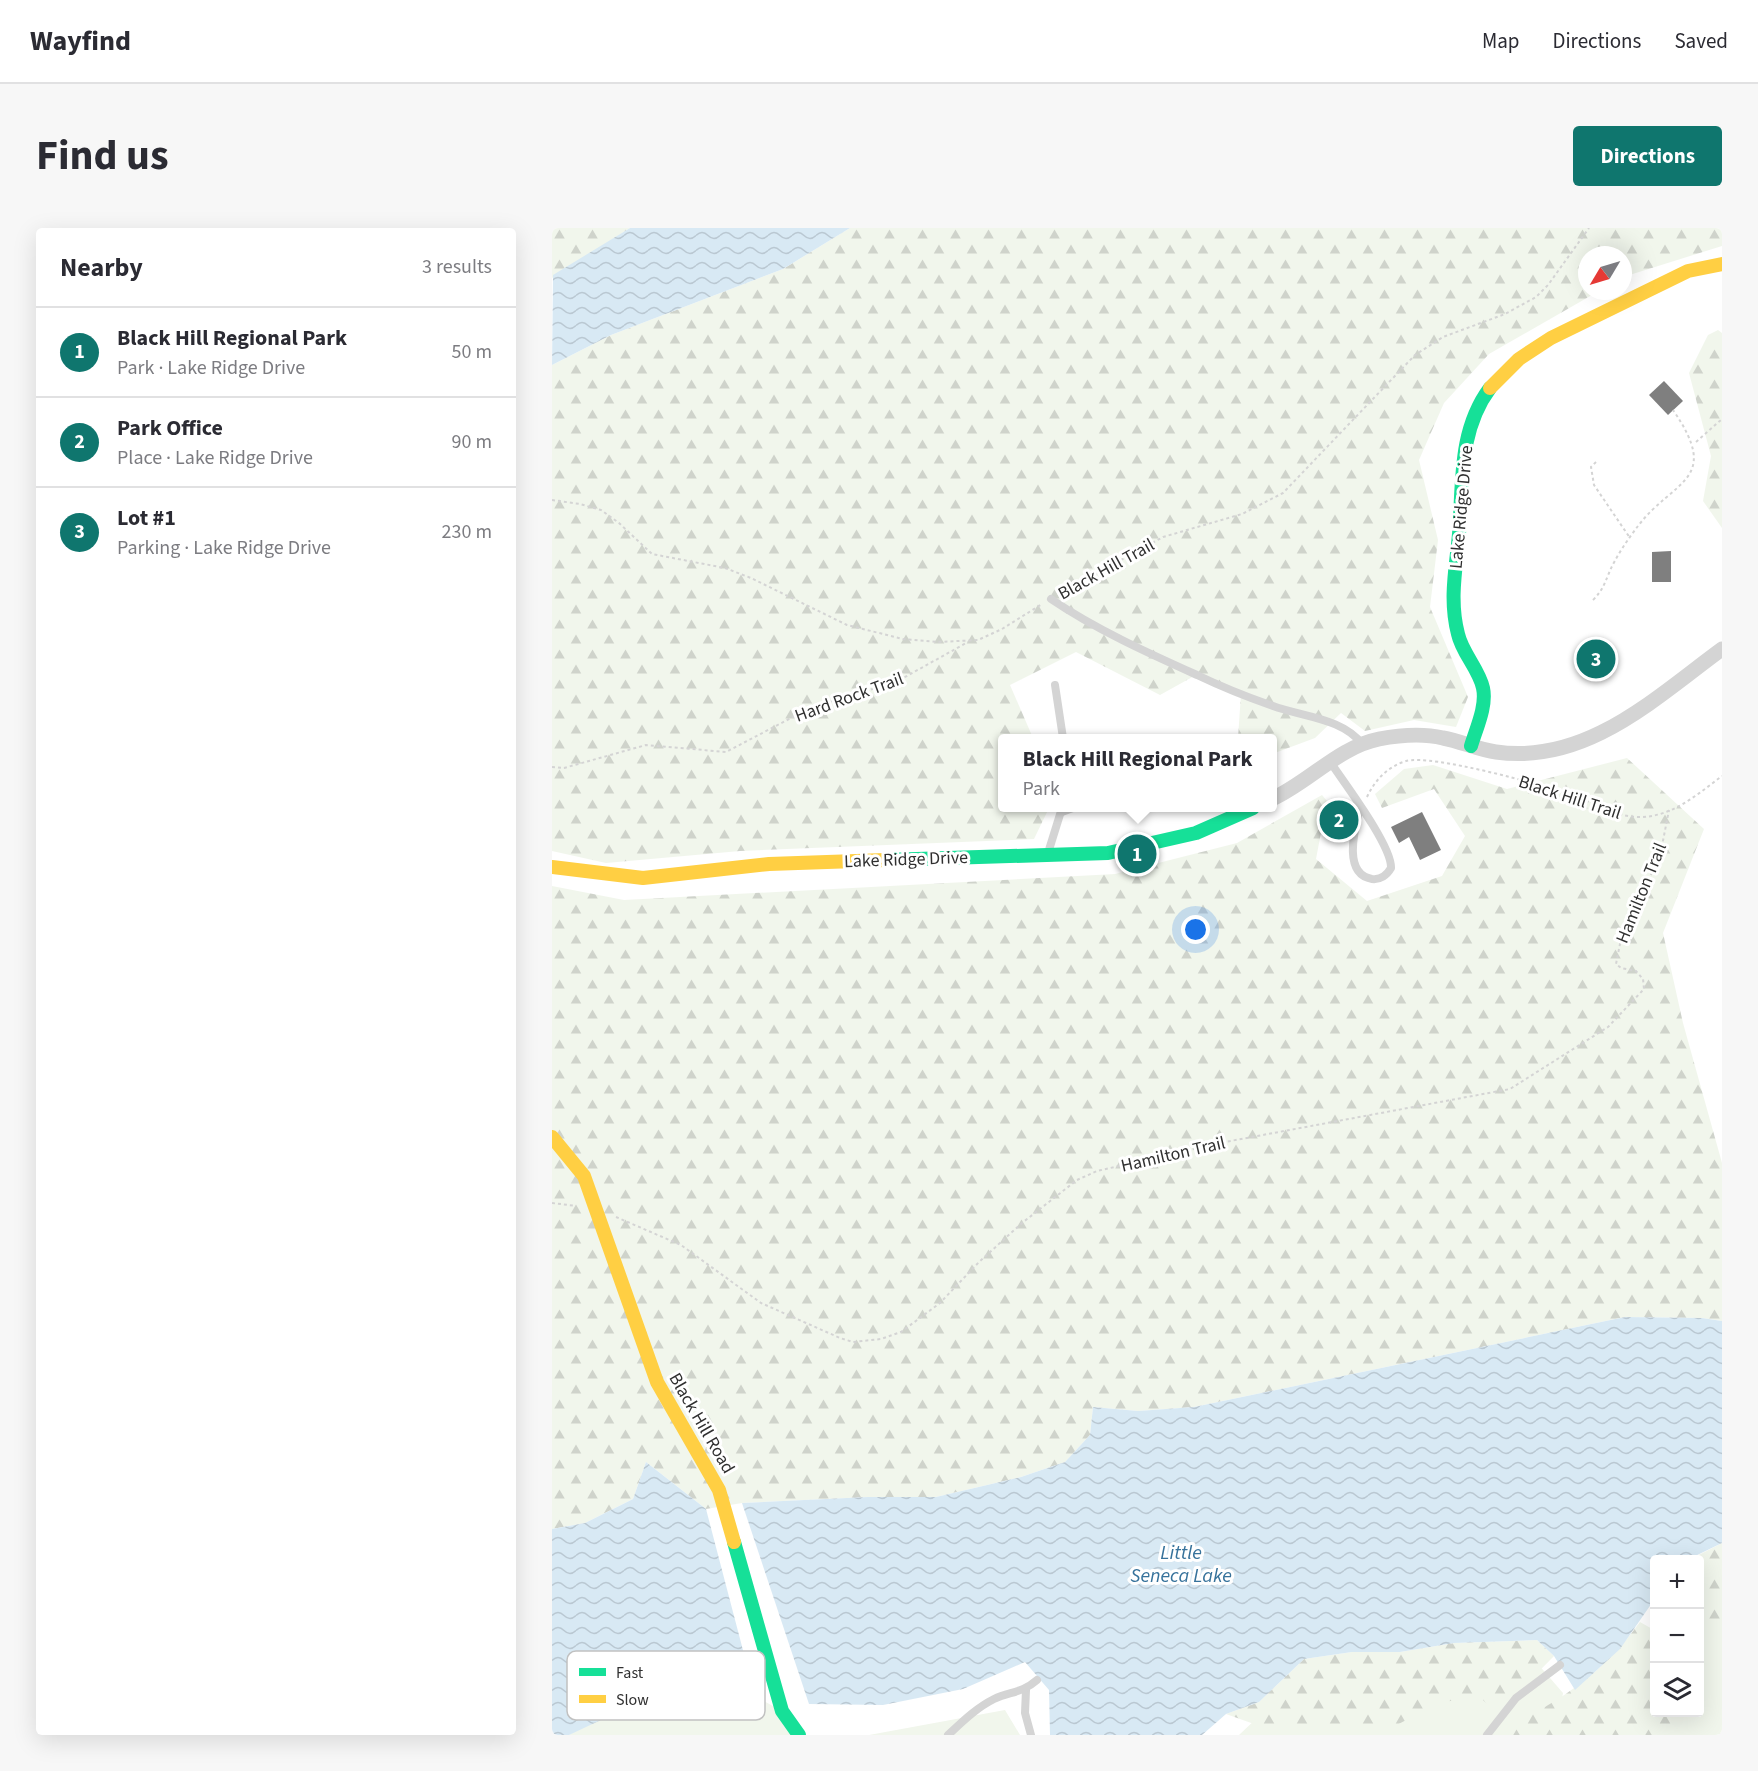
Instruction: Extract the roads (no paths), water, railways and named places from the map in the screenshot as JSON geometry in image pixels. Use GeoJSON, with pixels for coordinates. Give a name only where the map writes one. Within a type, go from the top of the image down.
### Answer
{"type":"FeatureCollection","features":[{"type":"Feature","properties":{"kind":"street","name":"Lake Ridge Drive"},"geometry":{"type":"LineString","coordinates":[[1471,746],[1484,700],[1482,687],[1458,636],[1452,598],[1459,534],[1462,465],[1467,435],[1478,405],[1496,381],[1519,359],[1551,338],[1688,271],[1722,264]]}},
{"type":"Feature","properties":{"kind":"street"},"geometry":{"type":"LineString","coordinates":[[1277,797],[1331,763],[1377,739],[1418,734],[1443,738],[1496,753],[1552,752],[1580,743],[1622,723],[1722,649]]}},
{"type":"Feature","properties":{"kind":"street","name":"Lake Ridge Drive"},"geometry":{"type":"LineString","coordinates":[[552,867],[643,878],[769,864],[1108,853],[1139,848],[1196,833],[1242,812]]}},
{"type":"Feature","properties":{"kind":"street","name":"Black Hill Road"},"geometry":{"type":"LineString","coordinates":[[552,1137],[584,1176],[657,1382],[719,1490],[765,1651]]}},
{"type":"Feature","properties":{"kind":"street","name":"Black Hill Road"},"geometry":{"type":"LineString","coordinates":[[765,1652],[782,1712],[799,1735]]}},
{"type":"Feature","properties":{"kind":"lane"},"geometry":{"type":"LineString","coordinates":[[1051,599],[1105,630],[1196,675],[1276,707],[1349,730],[1363,745]]}},
{"type":"Feature","properties":{"kind":"lane"},"geometry":{"type":"LineString","coordinates":[[1055,685],[1062,734]]}},
{"type":"Feature","properties":{"kind":"lane"},"geometry":{"type":"LineString","coordinates":[[1331,763],[1360,807],[1392,860],[1391,868],[1380,878],[1371,879],[1364,875],[1353,860],[1352,850],[1360,807]]}},
{"type":"Feature","properties":{"kind":"lane"},"geometry":{"type":"LineString","coordinates":[[1048,855],[1061,812]]}},
{"type":"Feature","properties":{"kind":"lane"},"geometry":{"type":"LineString","coordinates":[[1487,1735],[1516,1698],[1560,1665]]}},
{"type":"Feature","properties":{"kind":"lane"},"geometry":{"type":"LineString","coordinates":[[948,1735],[978,1708],[997,1697],[1026,1690],[1037,1680]]}},
{"type":"Feature","properties":{"kind":"lane"},"geometry":{"type":"LineString","coordinates":[[1026,1690],[1025,1713],[1031,1735]]}},
{"type":"Feature","properties":{"kind":"water"},"geometry":{"type":"Polygon","coordinates":[[[630,228],[850,228],[783,269],[611,335],[552,365],[553,275],[630,228]]]}},
{"type":"Feature","properties":{"kind":"water","name":"Little Seneca Lake"},"geometry":{"type":"Polygon","coordinates":[[[1625,1317],[1702,1318],[1722,1321],[1722,1543],[1697,1555],[1650,1555],[1650,1606],[1620,1649],[1575,1690],[1554,1656],[1537,1640],[1454,1643],[1400,1652],[1352,1652],[1304,1659],[1259,1702],[1226,1714],[1202,1735],[1050,1735],[1049,1690],[1025,1662],[963,1689],[883,1705],[809,1704],[742,1503],[868,1497],[936,1497],[1021,1477],[1065,1462],[1090,1435],[1093,1407],[1138,1411],[1194,1407],[1625,1317]]]}},
{"type":"Feature","properties":{"kind":"water"},"geometry":{"type":"Polygon","coordinates":[[[646,1462],[706,1509],[743,1651],[567,1651],[567,1720],[601,1720],[569,1735],[552,1735],[552,1529],[585,1523],[633,1499],[646,1462]]]}},
{"type":"Feature","properties":{"kind":"place","name":"Lot #1"},"geometry":{"type":"Point","coordinates":[1596,659]}},
{"type":"Feature","properties":{"kind":"place","name":"Park Office"},"geometry":{"type":"Point","coordinates":[1339,820]}},
{"type":"Feature","properties":{"kind":"place","name":"Black Hill Regional Park"},"geometry":{"type":"Point","coordinates":[1137,854]}}]}
